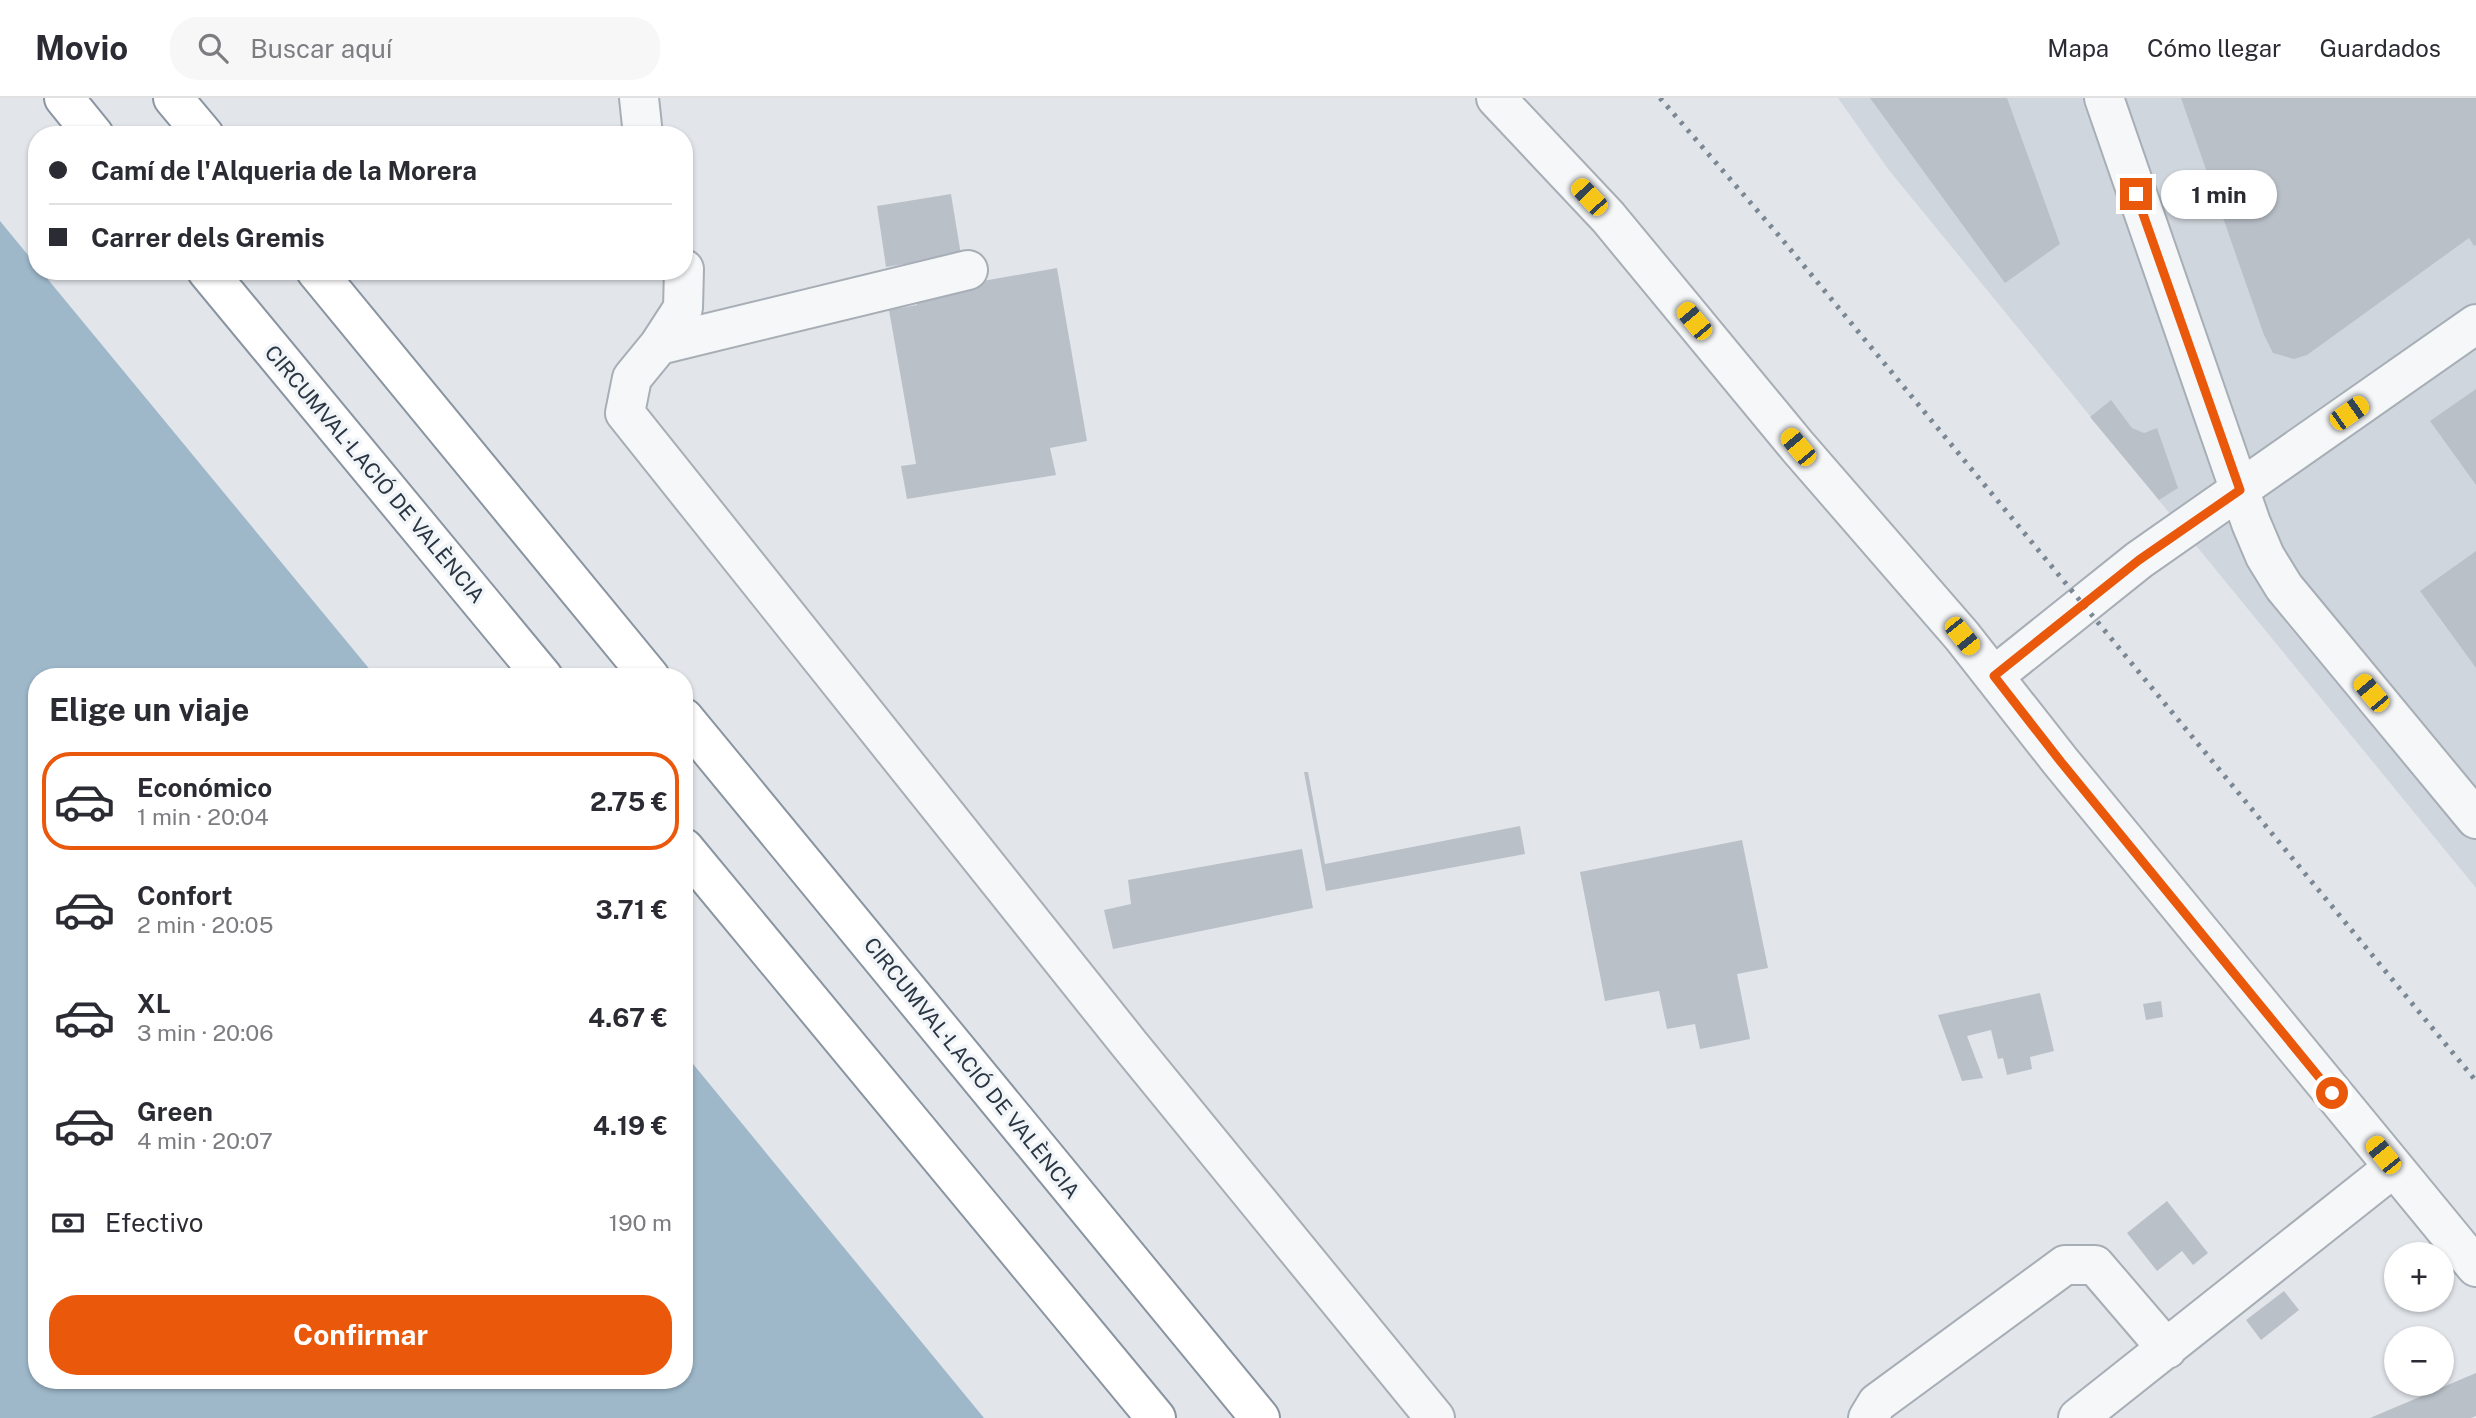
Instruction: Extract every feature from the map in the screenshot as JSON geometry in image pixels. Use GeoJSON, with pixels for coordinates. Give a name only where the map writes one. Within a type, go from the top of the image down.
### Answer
{"type":"FeatureCollection","features":[{"type":"Feature","properties":{"kind":"highway"},"geometry":{"type":"LineString","coordinates":[[64,98],[87,126]]}},
{"type":"Feature","properties":{"kind":"highway"},"geometry":{"type":"LineString","coordinates":[[173,98],[196,126]]}},
{"type":"Feature","properties":{"kind":"highway","name":"CIRCUMVAL·LACIÓ DE VALÈNCIA"},"geometry":{"type":"LineString","coordinates":[[214,280],[536,668]]}},
{"type":"Feature","properties":{"kind":"highway"},"geometry":{"type":"LineString","coordinates":[[323,280],[643,668]]}},
{"type":"Feature","properties":{"kind":"highway","name":"CIRCUMVAL·LACIÓ DE VALÈNCIA"},"geometry":{"type":"LineString","coordinates":[[693,730],[1260,1418]]}},
{"type":"Feature","properties":{"kind":"highway"},"geometry":{"type":"LineString","coordinates":[[693,859],[1156,1418]]}},
{"type":"Feature","properties":{"kind":"street"},"geometry":{"type":"LineString","coordinates":[[639,98],[642,126]]}},
{"type":"Feature","properties":{"kind":"street"},"geometry":{"type":"LineString","coordinates":[[1496,98],[1608,217],[1798,447],[1994,676],[2061,762],[2476,1267]]}},
{"type":"Feature","properties":{"kind":"street"},"geometry":{"type":"LineString","coordinates":[[2104,98],[2265,556],[2284,587],[2476,819]]}},
{"type":"Feature","properties":{"kind":"street"},"geometry":{"type":"LineString","coordinates":[[659,345],[968,270]]}},
{"type":"Feature","properties":{"kind":"street"},"geometry":{"type":"LineString","coordinates":[[683,280],[682,308],[659,345],[632,379],[625,413],[1130,1045],[1435,1418]]}},
{"type":"Feature","properties":{"kind":"street"},"geometry":{"type":"LineString","coordinates":[[1994,676],[2139,560],[2476,324]]}},
{"type":"Feature","properties":{"kind":"street"},"geometry":{"type":"LineString","coordinates":[[2078,1418],[2393,1168]]}},
{"type":"Feature","properties":{"kind":"street"},"geometry":{"type":"LineString","coordinates":[[1868,1418],[1877,1404],[2065,1265],[2095,1265],[2167,1349]]}},
{"type":"Feature","properties":{"kind":"shaded area"},"geometry":{"type":"Polygon","coordinates":[[[1838,98],[2476,98],[2476,888],[1888,169],[1838,98]]]}},
{"type":"Feature","properties":{"kind":"water"},"geometry":{"type":"Polygon","coordinates":[[[0,221],[28,255],[28,280],[48,280],[369,668],[28,668],[28,1389],[693,1389],[693,1064],[984,1418],[0,1418],[0,221]]]}},
{"type":"Feature","properties":{"kind":"building"},"geometry":{"type":"Polygon","coordinates":[[[1870,98],[2007,98],[2060,244],[2005,283],[1870,98]]]}},
{"type":"Feature","properties":{"kind":"building"},"geometry":{"type":"Polygon","coordinates":[[[2181,98],[2476,98],[2476,245],[2474,246],[2469,238],[2307,355],[2294,359],[2273,353],[2264,335],[2181,98]]]}},
{"type":"Feature","properties":{"kind":"building"},"geometry":{"type":"Polygon","coordinates":[[[951,194],[961,255],[886,267],[877,206],[951,194]]]}},
{"type":"Feature","properties":{"kind":"building"},"geometry":{"type":"Polygon","coordinates":[[[1057,268],[1087,441],[1050,448],[1056,475],[907,499],[901,466],[916,464],[889,310],[917,305],[915,293],[1057,268]]]}},
{"type":"Feature","properties":{"kind":"building"},"geometry":{"type":"Polygon","coordinates":[[[2476,389],[2476,485],[2430,421],[2476,389]]]}},
{"type":"Feature","properties":{"kind":"building"},"geometry":{"type":"Polygon","coordinates":[[[2111,400],[2132,428],[2144,433],[2157,428],[2178,488],[2159,500],[2090,417],[2111,400]]]}},
{"type":"Feature","properties":{"kind":"building"},"geometry":{"type":"Polygon","coordinates":[[[2476,551],[2476,668],[2420,591],[2476,551]]]}},
{"type":"Feature","properties":{"kind":"building"},"geometry":{"type":"Polygon","coordinates":[[[1304,772],[1308,772],[1325,864],[1520,826],[1525,854],[1326,891],[1304,772]]]}},
{"type":"Feature","properties":{"kind":"building"},"geometry":{"type":"Polygon","coordinates":[[[1742,840],[1768,968],[1737,974],[1750,1039],[1700,1049],[1695,1024],[1667,1029],[1659,991],[1605,1001],[1580,872],[1742,840]]]}},
{"type":"Feature","properties":{"kind":"building"},"geometry":{"type":"Polygon","coordinates":[[[1302,849],[1313,908],[1113,949],[1104,910],[1131,904],[1128,880],[1302,849]]]}},
{"type":"Feature","properties":{"kind":"building"},"geometry":{"type":"Polygon","coordinates":[[[2040,993],[2054,1051],[2030,1057],[2032,1069],[2007,1075],[2003,1058],[1998,1059],[1991,1030],[1967,1036],[1983,1078],[1962,1081],[1938,1015],[2040,993]]]}},
{"type":"Feature","properties":{"kind":"building"},"geometry":{"type":"Polygon","coordinates":[[[2161,1001],[2163,1017],[2146,1020],[2143,1004],[2161,1001]]]}},
{"type":"Feature","properties":{"kind":"building"},"geometry":{"type":"Polygon","coordinates":[[[2167,1201],[2208,1253],[2193,1265],[2182,1251],[2157,1271],[2127,1233],[2167,1201]]]}},
{"type":"Feature","properties":{"kind":"building"},"geometry":{"type":"Polygon","coordinates":[[[2284,1291],[2299,1310],[2261,1340],[2246,1320],[2284,1291]]]}},
{"type":"Feature","properties":{"kind":"building"},"geometry":{"type":"Polygon","coordinates":[[[2476,1373],[2476,1416],[2370,1418],[2422,1396],[2454,1396],[2454,1382],[2476,1373]]]}},
{"type":"Feature","properties":{"kind":"railway"},"geometry":{"type":"LineString","coordinates":[[1660,98],[1781,238],[2476,1081]]}},
{"type":"Feature","properties":{"kind":"route"},"geometry":{"type":"LineString","coordinates":[[2136,194],[2240,490],[2139,560],[1994,676],[2061,762],[2332,1093]]}}]}
